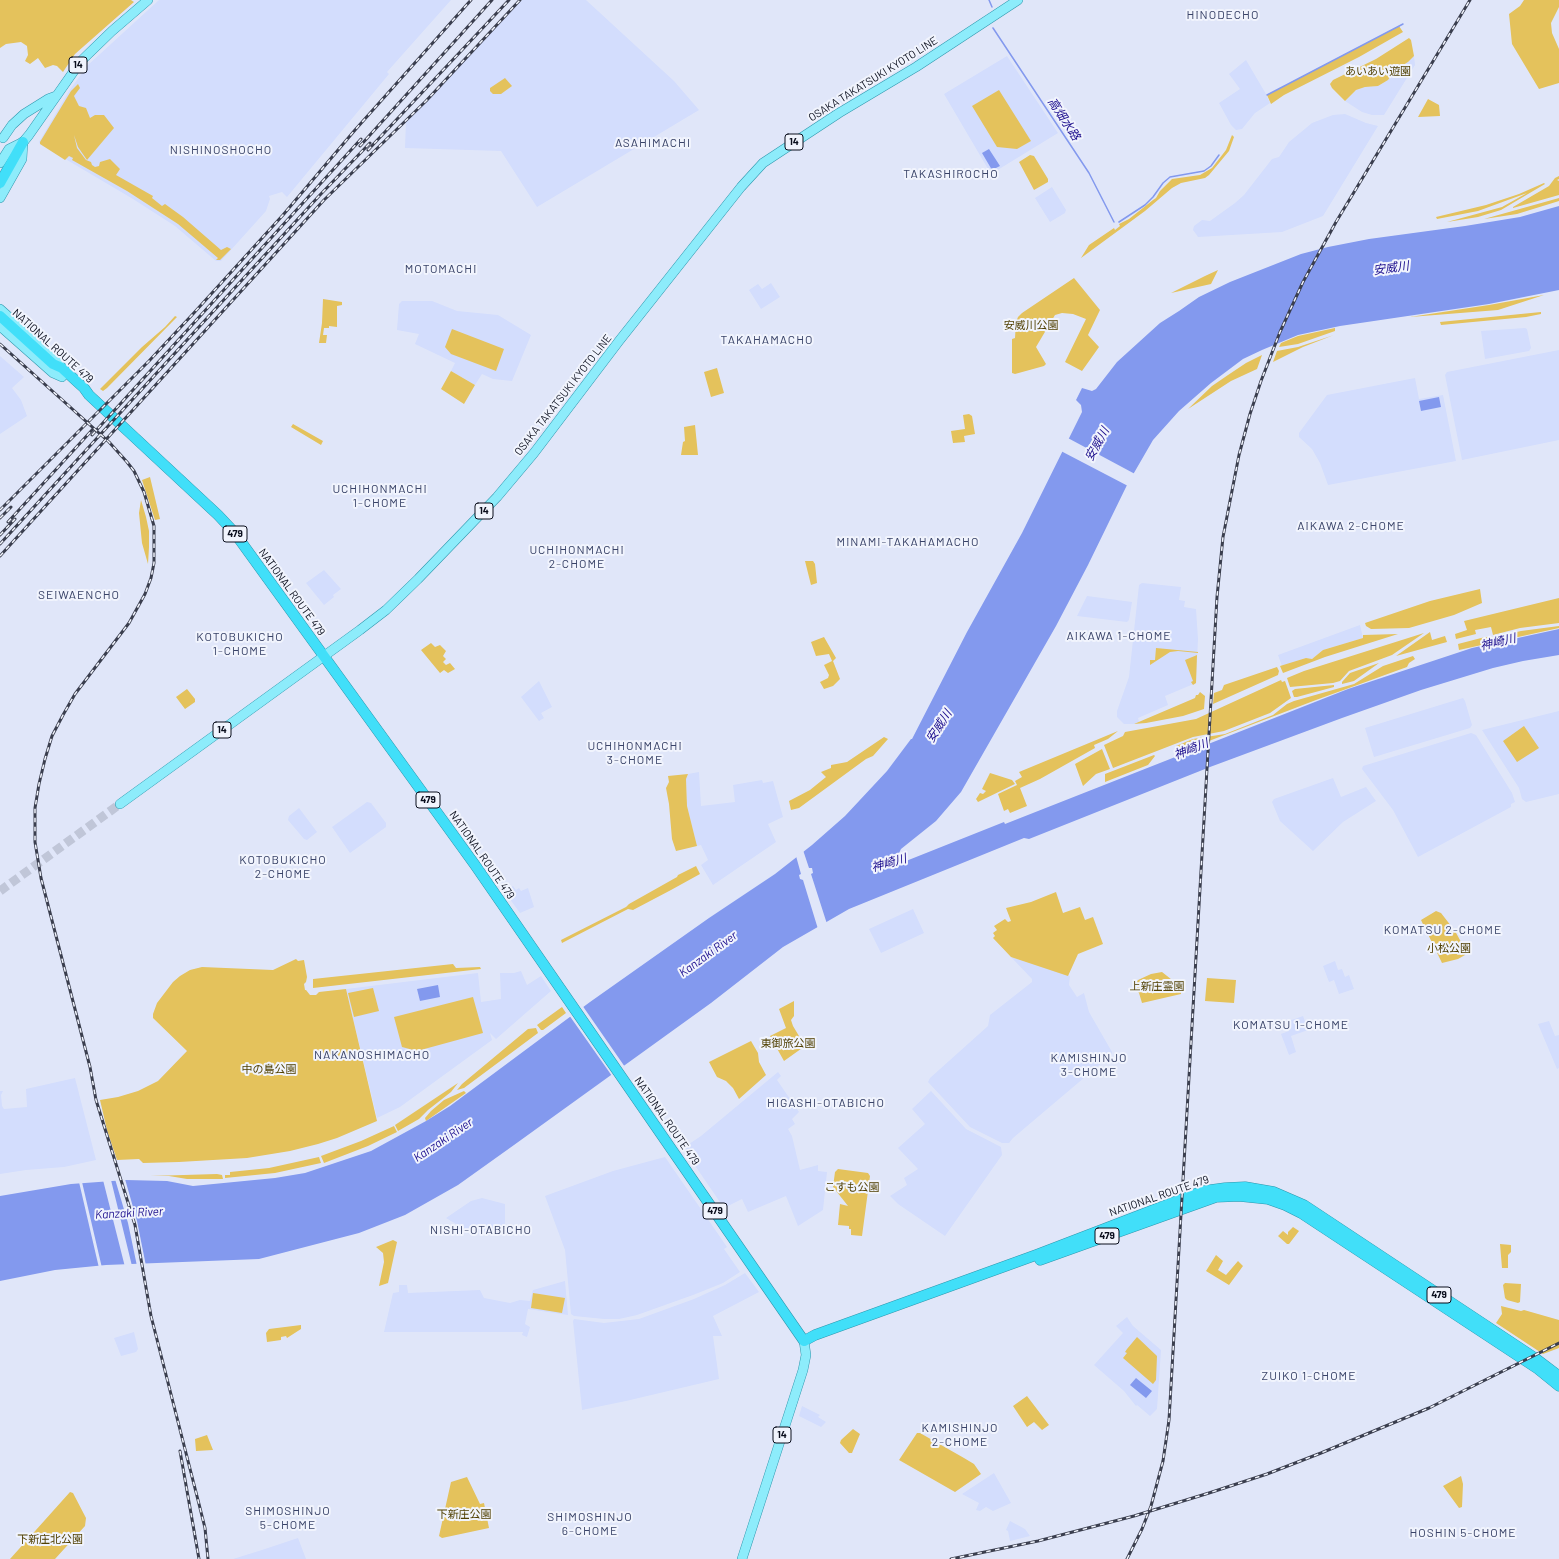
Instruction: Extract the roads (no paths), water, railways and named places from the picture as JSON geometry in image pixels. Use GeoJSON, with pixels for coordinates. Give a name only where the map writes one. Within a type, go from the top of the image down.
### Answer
{"type":"FeatureCollection","features":[{"type":"Feature","properties":{"kind":"highway"},"geometry":{"type":"LineString","coordinates":[[0,183],[23,142]]}},
{"type":"Feature","properties":{"kind":"highway","name":"NATIONAL ROUTE 479"},"geometry":{"type":"LineString","coordinates":[[0,316],[7,328]]}},
{"type":"Feature","properties":{"kind":"highway","name":"NATIONAL ROUTE 479"},"geometry":{"type":"LineString","coordinates":[[0,320],[7,328],[62,373],[80,392],[89,395],[227,524],[409,772],[804,1341]]}},
{"type":"Feature","properties":{"kind":"highway","name":"NATIONAL ROUTE 479"},"geometry":{"type":"LineString","coordinates":[[804,1341],[816,1335],[1036,1255],[1203,1192],[1225,1188],[1245,1187],[1274,1192],[1304,1205],[1535,1358],[1559,1376]]}},
{"type":"Feature","properties":{"kind":"highway","name":"NATIONAL ROUTE 479"},"geometry":{"type":"LineString","coordinates":[[804,1341],[817,1341],[826,1338],[1204,1200],[1216,1197],[1239,1196],[1268,1199],[1301,1213],[1538,1369],[1559,1386]]}},
{"type":"Feature","properties":{"kind":"main road","name":"14"},"geometry":{"type":"LineString","coordinates":[[0,164],[9,149],[23,142],[81,61],[112,31],[148,0]]}},
{"type":"Feature","properties":{"kind":"main road","name":"OSAKA TAKATSUKI KYOTO LINE"},"geometry":{"type":"LineString","coordinates":[[120,804],[386,610],[497,497],[534,453],[741,187],[763,163],[839,113],[910,71],[1018,0]]}},
{"type":"Feature","properties":{"kind":"main road"},"geometry":{"type":"LineString","coordinates":[[2,140],[7,130],[24,114],[48,99],[57,96]]}},
{"type":"Feature","properties":{"kind":"main road"},"geometry":{"type":"LineString","coordinates":[[2,140],[10,138],[23,142]]}},
{"type":"Feature","properties":{"kind":"main road"},"geometry":{"type":"LineString","coordinates":[[0,174],[14,152],[23,142]]}},
{"type":"Feature","properties":{"kind":"main road"},"geometry":{"type":"LineString","coordinates":[[0,198],[20,164],[22,159],[23,142]]}},
{"type":"Feature","properties":{"kind":"main road"},"geometry":{"type":"LineString","coordinates":[[0,309],[56,359],[62,373]]}},
{"type":"Feature","properties":{"kind":"main road","name":"14"},"geometry":{"type":"LineString","coordinates":[[742,1559],[803,1370],[806,1355],[804,1341]]}},
{"type":"Feature","properties":{"kind":"water"},"geometry":{"type":"Polygon","coordinates":[[[989,149],[1000,166],[992,170],[982,153],[989,149]]]}},
{"type":"Feature","properties":{"kind":"water"},"geometry":{"type":"Polygon","coordinates":[[[1559,206],[1559,290],[1489,304],[1340,326],[1298,335],[1243,359],[1211,383],[1179,411],[1153,440],[1127,485],[1056,626],[961,792],[936,821],[901,849],[898,855],[901,860],[906,861],[1004,822],[1005,824],[1348,689],[1472,648],[1559,629],[1559,655],[1493,668],[1421,690],[1342,718],[1210,767],[1029,839],[1024,838],[849,909],[783,947],[711,1003],[458,1185],[405,1215],[359,1233],[259,1259],[106,1265],[55,1270],[0,1281],[0,1196],[71,1184],[126,1180],[167,1181],[193,1186],[275,1178],[305,1173],[371,1151],[450,1106],[590,1002],[709,918],[775,874],[812,845],[845,816],[887,771],[912,739],[967,632],[1022,533],[1082,412],[1081,405],[1076,400],[1082,388],[1092,391],[1096,389],[1117,362],[1160,323],[1199,297],[1230,282],[1301,254],[1369,239],[1520,217],[1559,206]]]}},
{"type":"Feature","properties":{"kind":"water"},"geometry":{"type":"Polygon","coordinates":[[[1439,397],[1441,407],[1421,411],[1419,401],[1439,397]]]}},
{"type":"Feature","properties":{"kind":"water"},"geometry":{"type":"Polygon","coordinates":[[[438,985],[440,997],[420,1001],[417,989],[438,985]]]}},
{"type":"Feature","properties":{"kind":"water"},"geometry":{"type":"Polygon","coordinates":[[[1136,1378],[1152,1391],[1146,1398],[1130,1385],[1136,1378]]]}},
{"type":"Feature","properties":{"kind":"waterway","name":"高畑水路"},"geometry":{"type":"LineString","coordinates":[[989,0],[992,7]]}},
{"type":"Feature","properties":{"kind":"waterway"},"geometry":{"type":"LineString","coordinates":[[1267,95],[1403,24]]}},
{"type":"Feature","properties":{"kind":"waterway","name":"高畑水路"},"geometry":{"type":"LineString","coordinates":[[993,28],[1089,173],[1114,222]]}},
{"type":"Feature","properties":{"kind":"waterway"},"geometry":{"type":"LineString","coordinates":[[1119,222],[1145,205],[1163,183],[1170,177],[1204,171],[1211,166],[1219,155]]}},
{"type":"Feature","properties":{"kind":"tunnel"},"geometry":{"type":"LineString","coordinates":[[0,891],[120,804]]}},
{"type":"Feature","properties":{"kind":"railway"},"geometry":{"type":"LineString","coordinates":[[0,510],[149,361],[192,315],[283,215],[355,130],[471,0]]}},
{"type":"Feature","properties":{"kind":"railway"},"geometry":{"type":"LineString","coordinates":[[360,146],[492,0]]}},
{"type":"Feature","properties":{"kind":"railway"},"geometry":{"type":"LineString","coordinates":[[368,150],[509,0]]}},
{"type":"Feature","properties":{"kind":"railway"},"geometry":{"type":"LineString","coordinates":[[0,556],[324,200],[426,101],[520,0]]}},
{"type":"Feature","properties":{"kind":"railway"},"geometry":{"type":"LineString","coordinates":[[1127,1559],[1142,1529],[1151,1506],[1163,1461],[1169,1420],[1217,597],[1223,537],[1239,455],[1261,381],[1280,332],[1303,282],[1336,222],[1470,0]]}},
{"type":"Feature","properties":{"kind":"railway"},"geometry":{"type":"LineString","coordinates":[[92,435],[361,139]]}},
{"type":"Feature","properties":{"kind":"railway"},"geometry":{"type":"LineString","coordinates":[[0,544],[319,196],[370,143]]}},
{"type":"Feature","properties":{"kind":"railway"},"geometry":{"type":"LineString","coordinates":[[0,344],[109,442],[127,462],[134,471],[144,492],[154,526],[154,563],[151,578],[145,594],[129,623],[75,694],[52,736],[39,784],[35,808],[35,842],[41,878],[90,1067],[96,1100],[135,1225],[151,1316],[205,1528],[208,1559]]}},
{"type":"Feature","properties":{"kind":"railway"},"geometry":{"type":"LineString","coordinates":[[8,522],[93,429]]}},
{"type":"Feature","properties":{"kind":"railway"},"geometry":{"type":"LineString","coordinates":[[0,518],[11,507]]}},
{"type":"Feature","properties":{"kind":"railway"},"geometry":{"type":"LineString","coordinates":[[0,535],[15,519]]}},
{"type":"Feature","properties":{"kind":"railway"},"geometry":{"type":"LineString","coordinates":[[951,1559],[1038,1541],[1134,1516],[1267,1474],[1429,1408],[1559,1343]]}},
{"type":"Feature","properties":{"kind":"railway"},"geometry":{"type":"LineString","coordinates":[[180,1451],[199,1559]]}},
{"type":"Feature","properties":{"kind":"district","name":"HINODECHO"},"geometry":{"type":"Point","coordinates":[1223,15]}},
{"type":"Feature","properties":{"kind":"district","name":"ASAHIMACHI"},"geometry":{"type":"Point","coordinates":[653,143]}},
{"type":"Feature","properties":{"kind":"district","name":"NISHINOSHOCHO"},"geometry":{"type":"Point","coordinates":[221,150]}},
{"type":"Feature","properties":{"kind":"district","name":"TAKASHIROCHO"},"geometry":{"type":"Point","coordinates":[951,174]}},
{"type":"Feature","properties":{"kind":"district","name":"MOTOMACHI"},"geometry":{"type":"Point","coordinates":[441,269]}},
{"type":"Feature","properties":{"kind":"district","name":"TAKAHAMACHO"},"geometry":{"type":"Point","coordinates":[767,340]}},
{"type":"Feature","properties":{"kind":"district","name":"UCHIHONMACHI 1-CHOME"},"geometry":{"type":"Point","coordinates":[380,496]}},
{"type":"Feature","properties":{"kind":"district","name":"AIKAWA 2-CHOME"},"geometry":{"type":"Point","coordinates":[1351,526]}},
{"type":"Feature","properties":{"kind":"district","name":"MINAMI-TAKAHAMACHO"},"geometry":{"type":"Point","coordinates":[908,542]}},
{"type":"Feature","properties":{"kind":"district","name":"UCHIHONMACHI 2-CHOME"},"geometry":{"type":"Point","coordinates":[577,557]}},
{"type":"Feature","properties":{"kind":"district","name":"SEIWAENCHO"},"geometry":{"type":"Point","coordinates":[79,595]}},
{"type":"Feature","properties":{"kind":"district","name":"AIKAWA 1-CHOME"},"geometry":{"type":"Point","coordinates":[1119,636]}},
{"type":"Feature","properties":{"kind":"district","name":"KOTOBUKICHO 1-CHOME"},"geometry":{"type":"Point","coordinates":[240,644]}},
{"type":"Feature","properties":{"kind":"district","name":"UCHIHONMACHI 3-CHOME"},"geometry":{"type":"Point","coordinates":[635,753]}},
{"type":"Feature","properties":{"kind":"district","name":"KOTOBUKICHO 2-CHOME"},"geometry":{"type":"Point","coordinates":[283,867]}},
{"type":"Feature","properties":{"kind":"district","name":"KOMATSU 2-CHOME"},"geometry":{"type":"Point","coordinates":[1443,930]}},
{"type":"Feature","properties":{"kind":"district","name":"KOMATSU 1-CHOME"},"geometry":{"type":"Point","coordinates":[1291,1025]}},
{"type":"Feature","properties":{"kind":"district","name":"NAKANOSHIMACHO"},"geometry":{"type":"Point","coordinates":[372,1055]}},
{"type":"Feature","properties":{"kind":"district","name":"KAMISHINJO 3-CHOME"},"geometry":{"type":"Point","coordinates":[1089,1065]}},
{"type":"Feature","properties":{"kind":"district","name":"HIGASHI-OTABICHO"},"geometry":{"type":"Point","coordinates":[826,1103]}},
{"type":"Feature","properties":{"kind":"district","name":"NISHI-OTABICHO"},"geometry":{"type":"Point","coordinates":[481,1230]}},
{"type":"Feature","properties":{"kind":"district","name":"ZUIKO 1-CHOME"},"geometry":{"type":"Point","coordinates":[1309,1376]}},
{"type":"Feature","properties":{"kind":"district","name":"KAMISHINJO 2-CHOME"},"geometry":{"type":"Point","coordinates":[960,1435]}},
{"type":"Feature","properties":{"kind":"district","name":"SHIMOSHINJO 5-CHOME"},"geometry":{"type":"Point","coordinates":[288,1518]}},
{"type":"Feature","properties":{"kind":"district","name":"SHIMOSHINJO 6-CHOME"},"geometry":{"type":"Point","coordinates":[590,1524]}},
{"type":"Feature","properties":{"kind":"district","name":"HOSHIN 5-CHOME"},"geometry":{"type":"Point","coordinates":[1463,1533]}},
{"type":"Feature","properties":{"kind":"park label","name":"あいあい遊園"},"geometry":{"type":"Point","coordinates":[1378,71]}},
{"type":"Feature","properties":{"kind":"park label","name":"安威川公園"},"geometry":{"type":"Point","coordinates":[1031,325]}},
{"type":"Feature","properties":{"kind":"park label","name":"小松公園"},"geometry":{"type":"Point","coordinates":[1449,948]}},
{"type":"Feature","properties":{"kind":"park label","name":"上新庄霊園"},"geometry":{"type":"Point","coordinates":[1157,986]}},
{"type":"Feature","properties":{"kind":"park label","name":"東御旅公園"},"geometry":{"type":"Point","coordinates":[788,1043]}},
{"type":"Feature","properties":{"kind":"park label","name":"中の島公園"},"geometry":{"type":"Point","coordinates":[269,1069]}},
{"type":"Feature","properties":{"kind":"park label","name":"こすも公園"},"geometry":{"type":"Point","coordinates":[852,1187]}},
{"type":"Feature","properties":{"kind":"park label","name":"下新庄公園"},"geometry":{"type":"Point","coordinates":[464,1514]}},
{"type":"Feature","properties":{"kind":"park label","name":"下新庄北公園"},"geometry":{"type":"Point","coordinates":[50,1539]}},
{"type":"Feature","properties":{"kind":"water label","name":"安威川"},"geometry":{"type":"Point","coordinates":[1391,268]}},
{"type":"Feature","properties":{"kind":"water label","name":"安威川"},"geometry":{"type":"Point","coordinates":[1097,444]}},
{"type":"Feature","properties":{"kind":"water label","name":"神崎川"},"geometry":{"type":"Point","coordinates":[1498,642]}},
{"type":"Feature","properties":{"kind":"water label","name":"安威川"},"geometry":{"type":"Point","coordinates":[939,726]}},
{"type":"Feature","properties":{"kind":"water label","name":"神崎川"},"geometry":{"type":"Point","coordinates":[1191,749]}},
{"type":"Feature","properties":{"kind":"water label","name":"神崎川"},"geometry":{"type":"Point","coordinates":[889,863]}},
{"type":"Feature","properties":{"kind":"water label","name":"Kanzaki River"},"geometry":{"type":"Point","coordinates":[708,954]}},
{"type":"Feature","properties":{"kind":"water label","name":"Kanzaki River"},"geometry":{"type":"Point","coordinates":[443,1140]}},
{"type":"Feature","properties":{"kind":"water label","name":"Kanzaki River"},"geometry":{"type":"Point","coordinates":[129,1213]}}]}
